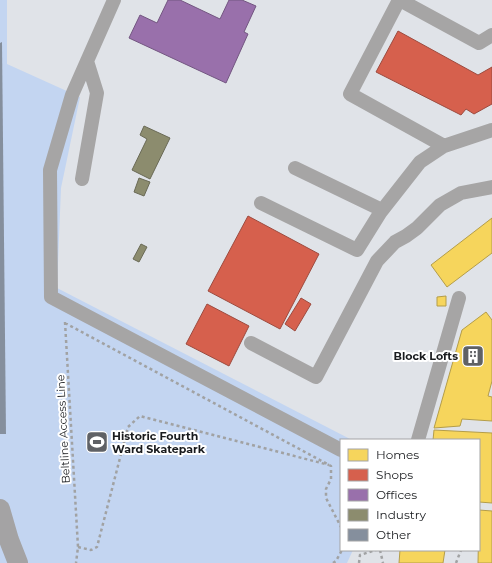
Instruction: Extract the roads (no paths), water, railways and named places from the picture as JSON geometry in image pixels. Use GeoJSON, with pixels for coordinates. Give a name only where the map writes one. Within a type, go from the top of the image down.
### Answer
{"type":"FeatureCollection","features":[{"type":"Feature","properties":{"kind":"highway"},"geometry":{"type":"LineString","coordinates":[[0,509],[9,540],[18,563]]}},
{"type":"Feature","properties":{"kind":"street"},"geometry":{"type":"LineString","coordinates":[[114,0],[72,94],[50,170],[51,297],[340,449]]}},
{"type":"Feature","properties":{"kind":"street"},"geometry":{"type":"LineString","coordinates":[[444,146],[350,94],[399,0],[479,43],[492,35]]}},
{"type":"Feature","properties":{"kind":"street"},"geometry":{"type":"LineString","coordinates":[[82,179],[97,93],[87,61]]}},
{"type":"Feature","properties":{"kind":"street"},"geometry":{"type":"LineString","coordinates":[[357,250],[382,210],[420,162],[444,146],[492,130]]}},
{"type":"Feature","properties":{"kind":"street"},"geometry":{"type":"LineString","coordinates":[[295,168],[382,210]]}},
{"type":"Feature","properties":{"kind":"street"},"geometry":{"type":"LineString","coordinates":[[251,344],[316,377],[377,261],[394,242],[406,236],[440,205],[461,193],[492,188]]}},
{"type":"Feature","properties":{"kind":"street"},"geometry":{"type":"LineString","coordinates":[[261,203],[377,261]]}},
{"type":"Feature","properties":{"kind":"street"},"geometry":{"type":"LineString","coordinates":[[418,439],[459,298]]}},
{"type":"Feature","properties":{"kind":"place","name":"Block Lofts"},"geometry":{"type":"Point","coordinates":[473,356]}},
{"type":"Feature","properties":{"kind":"place","name":"Historic Fourth Ward Skatepark"},"geometry":{"type":"Point","coordinates":[97,442]}}]}
